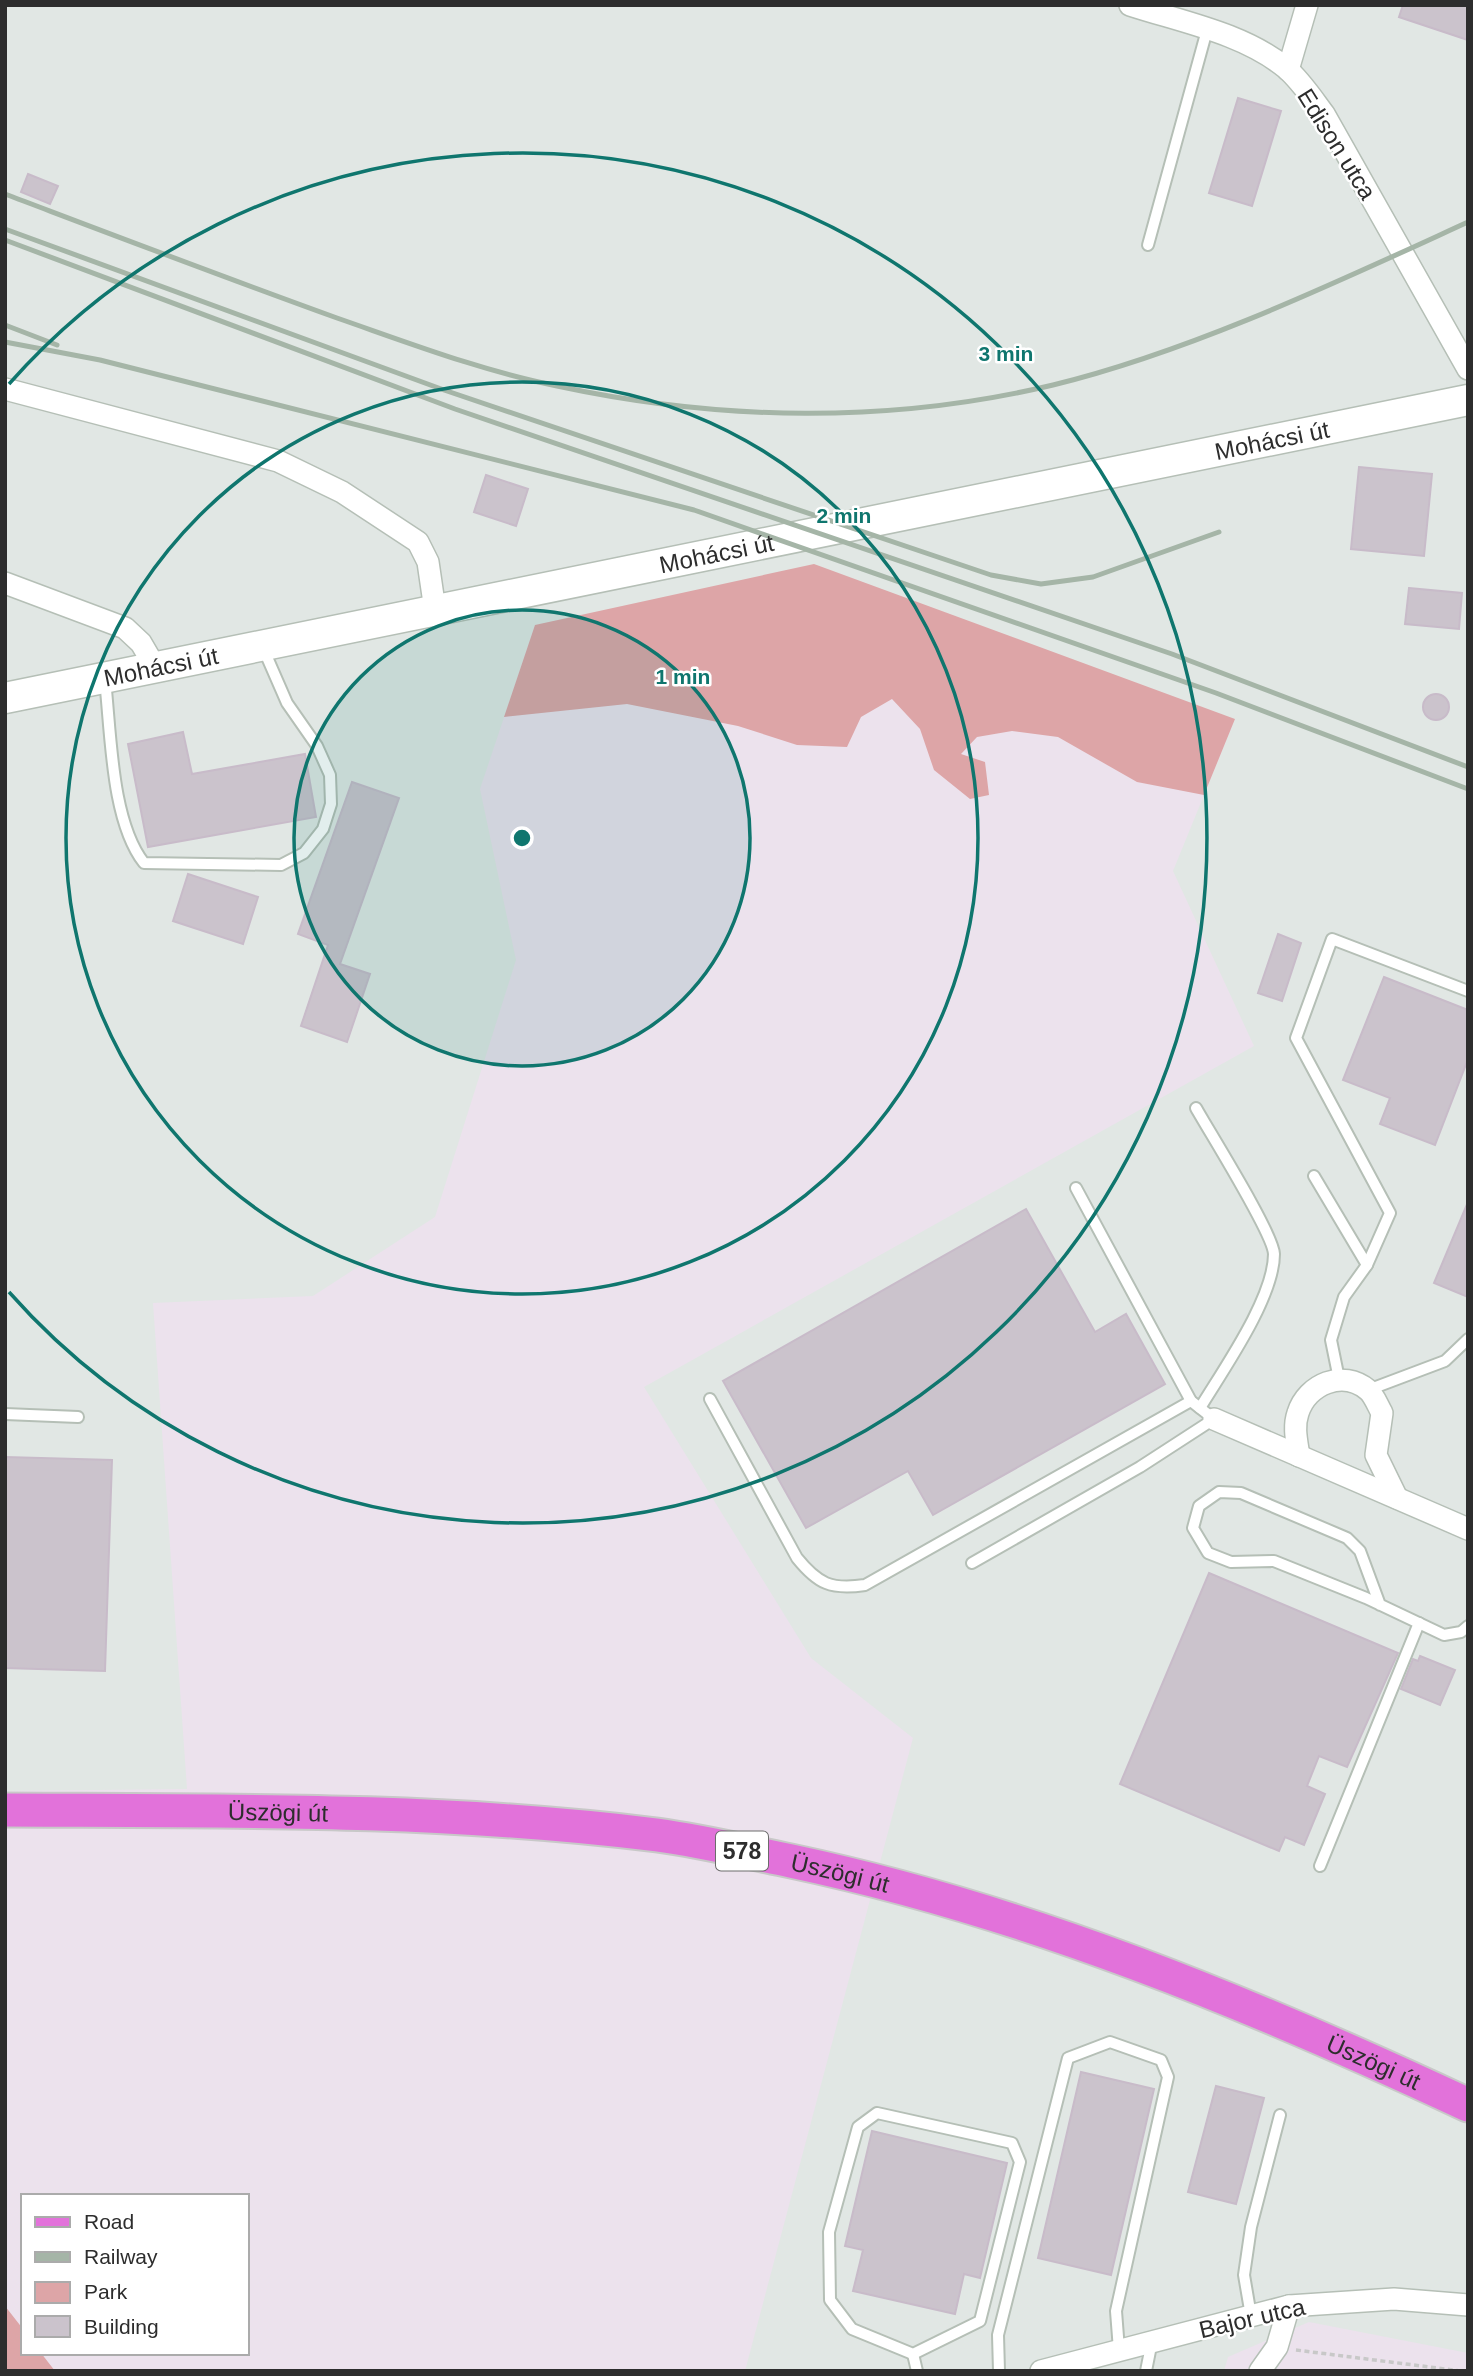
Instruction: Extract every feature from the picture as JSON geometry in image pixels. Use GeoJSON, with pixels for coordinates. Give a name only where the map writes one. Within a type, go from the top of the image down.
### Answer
{"type":"FeatureCollection","features":[{"type":"Feature","properties":{"kind":"main road","name":"Mohácsi út"},"geometry":{"type":"LineString","coordinates":[[5,698],[1468,400]]}},
{"type":"Feature","properties":{"kind":"main road","name":"Üszögi út"},"geometry":{"type":"LineString","coordinates":[[5,1810],[330,1812],[496,1819],[660,1835],[759,1854],[849,1873],[1033,1926],[1206,1989],[1468,2105]]}},
{"type":"Feature","properties":{"kind":"street","name":"Edison utca"},"geometry":{"type":"LineString","coordinates":[[1130,5],[1250,45],[1288,70],[1324,114],[1468,369]]}},
{"type":"Feature","properties":{"kind":"street"},"geometry":{"type":"LineString","coordinates":[[1288,70],[1307,5]]}},
{"type":"Feature","properties":{"kind":"street"},"geometry":{"type":"LineString","coordinates":[[5,389],[278,461],[342,492],[418,542],[428,562],[435,610]]}},
{"type":"Feature","properties":{"kind":"street"},"geometry":{"type":"LineString","coordinates":[[5,583],[125,628],[141,643],[155,667]]}},
{"type":"Feature","properties":{"kind":"street"},"geometry":{"type":"LineString","coordinates":[[1299,1456],[1297,1415],[1304,1397],[1323,1383],[1339,1379],[1368,1390],[1382,1413],[1376,1455],[1397,1498]]}},
{"type":"Feature","properties":{"kind":"street"},"geometry":{"type":"LineString","coordinates":[[1202,1409],[1299,1456],[1468,1529]]}},
{"type":"Feature","properties":{"kind":"street","name":"Bajor utca"},"geometry":{"type":"LineString","coordinates":[[1041,2371],[1289,2306],[1394,2299],[1468,2305]]}},
{"type":"Feature","properties":{"kind":"street"},"geometry":{"type":"LineString","coordinates":[[1260,2371],[1277,2347],[1289,2306]]}},
{"type":"Feature","properties":{"kind":"lane"},"geometry":{"type":"LineString","coordinates":[[1148,245],[1207,30]]}},
{"type":"Feature","properties":{"kind":"lane"},"geometry":{"type":"LineString","coordinates":[[104,677],[119,796],[133,849],[144,863],[281,865],[304,853],[323,829],[331,804],[330,775],[317,746],[286,703],[261,645]]}},
{"type":"Feature","properties":{"kind":"lane"},"geometry":{"type":"LineString","coordinates":[[1339,1379],[1331,1340],[1345,1297],[1367,1265],[1390,1213],[1296,1038],[1332,939],[1468,991]]}},
{"type":"Feature","properties":{"kind":"lane"},"geometry":{"type":"LineString","coordinates":[[972,1563],[1140,1467],[1202,1409],[1250,1324],[1269,1280],[1274,1252],[1249,1200],[1196,1108]]}},
{"type":"Feature","properties":{"kind":"lane"},"geometry":{"type":"LineString","coordinates":[[1314,1176],[1367,1265]]}},
{"type":"Feature","properties":{"kind":"lane"},"geometry":{"type":"LineString","coordinates":[[1076,1188],[1202,1409]]}},
{"type":"Feature","properties":{"kind":"lane"},"geometry":{"type":"LineString","coordinates":[[1368,1390],[1446,1361],[1468,1339]]}},
{"type":"Feature","properties":{"kind":"lane"},"geometry":{"type":"LineString","coordinates":[[710,1399],[797,1558],[812,1577],[846,1588],[865,1586],[1202,1409]]}},
{"type":"Feature","properties":{"kind":"lane"},"geometry":{"type":"LineString","coordinates":[[5,1414],[78,1417]]}},
{"type":"Feature","properties":{"kind":"lane"},"geometry":{"type":"LineString","coordinates":[[1380,1605],[1360,1551],[1347,1538],[1241,1493],[1219,1492],[1199,1506],[1194,1528],[1208,1553],[1231,1562],[1275,1561],[1444,1635],[1461,1632],[1468,1626]]}},
{"type":"Feature","properties":{"kind":"lane"},"geometry":{"type":"LineString","coordinates":[[1320,1866],[1419,1623]]}},
{"type":"Feature","properties":{"kind":"lane"},"geometry":{"type":"LineString","coordinates":[[999,2371],[998,2335],[1068,2057],[1110,2042],[1161,2060],[1168,2077],[1116,2311],[1119,2350]]}},
{"type":"Feature","properties":{"kind":"lane"},"geometry":{"type":"LineString","coordinates":[[877,2113],[1013,2143],[1020,2162],[980,2321],[913,2354],[852,2329],[831,2300],[829,2232],[858,2127],[877,2113]]}},
{"type":"Feature","properties":{"kind":"lane"},"geometry":{"type":"LineString","coordinates":[[1251,2316],[1244,2275],[1251,2227],[1280,2115]]}},
{"type":"Feature","properties":{"kind":"lane"},"geometry":{"type":"LineString","coordinates":[[1146,2371],[1152,2342]]}},
{"type":"Feature","properties":{"kind":"lane"},"geometry":{"type":"LineString","coordinates":[[913,2354],[917,2371]]}},
{"type":"Feature","properties":{"kind":"path"},"geometry":{"type":"LineString","coordinates":[[1277,2347],[1461,2371]]}},
{"type":"Feature","properties":{"kind":"shaded area"},"geometry":{"type":"Polygon","coordinates":[[[5,5],[1468,5],[1468,2353],[1309,2322],[1228,2357],[1224,2371],[745,2371],[913,1738],[811,1658],[644,1387],[1254,1046],[1173,871],[1235,719],[535,625],[480,789],[516,960],[435,1217],[313,1296],[153,1303],[187,1789],[5,1791],[5,5]]]}},
{"type":"Feature","properties":{"kind":"green space"},"geometry":{"type":"Polygon","coordinates":[[[814,564],[1235,719],[1204,795],[1137,782],[1058,737],[1012,731],[977,737],[961,754],[985,762],[989,795],[970,799],[934,770],[920,729],[892,699],[861,717],[847,747],[797,745],[738,726],[627,704],[504,717],[535,625],[814,564]]]}},
{"type":"Feature","properties":{"kind":"green space"},"geometry":{"type":"Polygon","coordinates":[[[5,2306],[21,2326],[21,2355],[43,2355],[55,2371],[5,2371],[5,2306]]]}},
{"type":"Feature","properties":{"kind":"building"},"geometry":{"type":"Polygon","coordinates":[[[1403,5],[1468,5],[1468,40],[1399,17],[1403,5]]]}},
{"type":"Feature","properties":{"kind":"building"},"geometry":{"type":"Polygon","coordinates":[[[1238,98],[1281,111],[1252,206],[1209,193],[1238,98]]]}},
{"type":"Feature","properties":{"kind":"building"},"geometry":{"type":"Polygon","coordinates":[[[28,174],[58,186],[50,204],[21,192],[28,174]]]}},
{"type":"Feature","properties":{"kind":"building"},"geometry":{"type":"Polygon","coordinates":[[[1359,467],[1432,474],[1424,556],[1351,549],[1359,467]]]}},
{"type":"Feature","properties":{"kind":"building"},"geometry":{"type":"Polygon","coordinates":[[[486,475],[528,489],[516,526],[474,512],[486,475]]]}},
{"type":"Feature","properties":{"kind":"building"},"geometry":{"type":"Polygon","coordinates":[[[1409,588],[1462,593],[1459,629],[1405,624],[1409,588]]]}},
{"type":"Feature","properties":{"kind":"building"},"geometry":{"type":"Polygon","coordinates":[[[1436,694],[1445,698],[1449,707],[1445,716],[1436,720],[1427,716],[1423,707],[1427,698],[1436,694]]]}},
{"type":"Feature","properties":{"kind":"building"},"geometry":{"type":"Polygon","coordinates":[[[183,732],[192,774],[305,754],[316,817],[148,847],[128,744],[183,732]]]}},
{"type":"Feature","properties":{"kind":"building"},"geometry":{"type":"Polygon","coordinates":[[[352,782],[399,798],[340,964],[370,974],[347,1042],[301,1026],[328,945],[298,934],[352,782]]]}},
{"type":"Feature","properties":{"kind":"building"},"geometry":{"type":"Polygon","coordinates":[[[188,874],[258,897],[243,944],[173,921],[188,874]]]}},
{"type":"Feature","properties":{"kind":"building"},"geometry":{"type":"Polygon","coordinates":[[[1278,934],[1301,943],[1282,1001],[1258,993],[1278,934]]]}},
{"type":"Feature","properties":{"kind":"building"},"geometry":{"type":"Polygon","coordinates":[[[1384,977],[1468,1010],[1468,1059],[1435,1145],[1380,1124],[1390,1098],[1343,1080],[1384,977]]]}},
{"type":"Feature","properties":{"kind":"building"},"geometry":{"type":"Polygon","coordinates":[[[1468,1202],[1468,1297],[1434,1283],[1468,1202]]]}},
{"type":"Feature","properties":{"kind":"building"},"geometry":{"type":"Polygon","coordinates":[[[1026,1209],[1095,1332],[1126,1314],[1165,1384],[933,1515],[908,1471],[806,1528],[723,1381],[1026,1209]]]}},
{"type":"Feature","properties":{"kind":"building"},"geometry":{"type":"Polygon","coordinates":[[[5,1457],[112,1460],[105,1671],[5,1668],[5,1457]]]}},
{"type":"Feature","properties":{"kind":"building"},"geometry":{"type":"Polygon","coordinates":[[[1209,1573],[1398,1653],[1347,1767],[1319,1756],[1307,1786],[1325,1794],[1304,1845],[1285,1837],[1279,1851],[1120,1784],[1209,1573]]]}},
{"type":"Feature","properties":{"kind":"building"},"geometry":{"type":"Polygon","coordinates":[[[1420,1656],[1455,1670],[1440,1705],[1401,1689],[1413,1659],[1418,1661],[1420,1656]]]}},
{"type":"Feature","properties":{"kind":"building"},"geometry":{"type":"Polygon","coordinates":[[[1081,2072],[1154,2089],[1111,2275],[1038,2258],[1081,2072]]]}},
{"type":"Feature","properties":{"kind":"building"},"geometry":{"type":"Polygon","coordinates":[[[1216,2086],[1264,2098],[1236,2204],[1188,2192],[1216,2086]]]}},
{"type":"Feature","properties":{"kind":"building"},"geometry":{"type":"Polygon","coordinates":[[[872,2131],[1007,2163],[980,2278],[964,2274],[955,2314],[853,2291],[863,2250],[845,2246],[872,2131]]]}},
{"type":"Feature","properties":{"kind":"railway"},"geometry":{"type":"LineString","coordinates":[[5,194],[337,318],[501,373],[618,398],[680,406],[805,413],[930,407],[992,398],[1105,371],[1158,354],[1264,313],[1468,222]]}},
{"type":"Feature","properties":{"kind":"railway"},"geometry":{"type":"LineString","coordinates":[[5,229],[444,390],[991,575],[1041,584],[1093,577],[1219,532]]}},
{"type":"Feature","properties":{"kind":"railway"},"geometry":{"type":"LineString","coordinates":[[5,240],[455,409],[1172,654],[1468,767]]}},
{"type":"Feature","properties":{"kind":"railway"},"geometry":{"type":"LineString","coordinates":[[5,325],[57,345]]}},
{"type":"Feature","properties":{"kind":"railway"},"geometry":{"type":"LineString","coordinates":[[5,342],[100,360],[694,510],[1216,693],[1468,789]]}}]}
